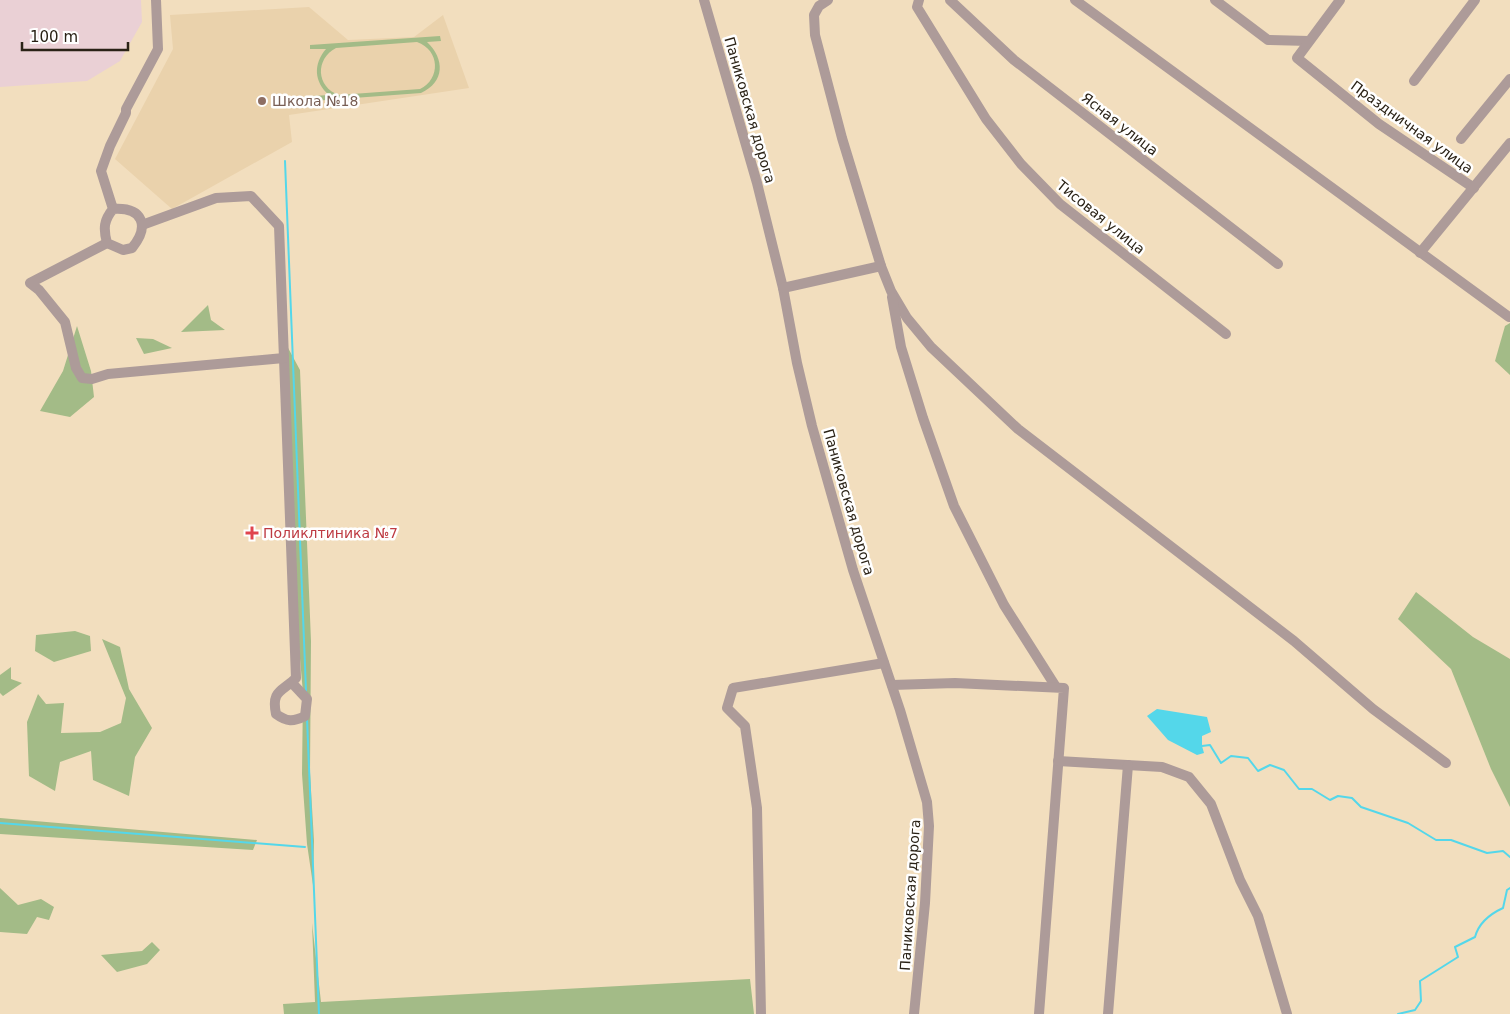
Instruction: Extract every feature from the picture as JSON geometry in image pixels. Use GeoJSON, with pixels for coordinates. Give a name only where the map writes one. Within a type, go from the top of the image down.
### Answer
{"type":"FeatureCollection","features":[{"type":"Feature","properties":{"kind":"street"},"geometry":{"type":"LineString","coordinates":[[113,209],[101,172],[126,109],[158,49],[156,0]]}},
{"type":"Feature","properties":{"kind":"street","name":"Паниковская дорога"},"geometry":{"type":"LineString","coordinates":[[704,0],[757,183],[784,288],[797,363],[812,426],[853,570],[892,685],[929,813],[924,903],[914,1014]]}},
{"type":"Feature","properties":{"kind":"street"},"geometry":{"type":"LineString","coordinates":[[828,0],[819,6],[814,15],[815,35],[842,138],[881,266],[891,291],[907,318],[931,347],[1018,429],[1294,641],[1373,710],[1446,763]]}},
{"type":"Feature","properties":{"kind":"street","name":"Тисовая улица"},"geometry":{"type":"LineString","coordinates":[[918,0],[917,7],[986,120],[1022,164],[1060,204],[1226,334]]}},
{"type":"Feature","properties":{"kind":"street","name":"Ясная улица"},"geometry":{"type":"LineString","coordinates":[[950,0],[1014,60],[1278,264]]}},
{"type":"Feature","properties":{"kind":"street"},"geometry":{"type":"LineString","coordinates":[[1075,0],[1509,317]]}},
{"type":"Feature","properties":{"kind":"street","name":"Праздничная улица"},"geometry":{"type":"LineString","coordinates":[[1340,0],[1297,58],[1379,124],[1474,188]]}},
{"type":"Feature","properties":{"kind":"street"},"geometry":{"type":"LineString","coordinates":[[1414,81],[1475,0]]}},
{"type":"Feature","properties":{"kind":"street"},"geometry":{"type":"LineString","coordinates":[[1220,1],[1268,40],[1309,41]]}},
{"type":"Feature","properties":{"kind":"street"},"geometry":{"type":"LineString","coordinates":[[1461,139],[1510,79]]}},
{"type":"Feature","properties":{"kind":"street"},"geometry":{"type":"LineString","coordinates":[[1420,253],[1510,143]]}},
{"type":"Feature","properties":{"kind":"street"},"geometry":{"type":"LineString","coordinates":[[142,225],[216,198],[251,196],[279,226],[296,678],[292,683]]}},
{"type":"Feature","properties":{"kind":"street"},"geometry":{"type":"LineString","coordinates":[[124,208],[136,213],[142,225],[141,237],[132,248],[123,250],[107,242],[104,226],[105,219],[113,209],[124,208]]}},
{"type":"Feature","properties":{"kind":"street"},"geometry":{"type":"LineString","coordinates":[[107,242],[30,283],[39,290],[65,322],[76,368],[82,378],[92,379],[108,374],[284,358]]}},
{"type":"Feature","properties":{"kind":"street"},"geometry":{"type":"LineString","coordinates":[[784,288],[881,266]]}},
{"type":"Feature","properties":{"kind":"street"},"geometry":{"type":"LineString","coordinates":[[891,291],[901,347],[923,418],[954,506],[1004,606],[1056,688]]}},
{"type":"Feature","properties":{"kind":"street"},"geometry":{"type":"LineString","coordinates":[[761,1014],[757,808],[745,726],[727,708],[733,688],[884,663]]}},
{"type":"Feature","properties":{"kind":"street"},"geometry":{"type":"LineString","coordinates":[[892,685],[955,683],[1064,688],[1039,1014]]}},
{"type":"Feature","properties":{"kind":"street"},"geometry":{"type":"LineString","coordinates":[[1058,761],[1162,767],[1189,777],[1211,804],[1240,880],[1258,916],[1286,1014]]}},
{"type":"Feature","properties":{"kind":"street"},"geometry":{"type":"LineString","coordinates":[[1108,1014],[1128,765]]}},
{"type":"Feature","properties":{"kind":"shaded area"},"geometry":{"type":"Polygon","coordinates":[[[0,0],[141,0],[142,22],[120,61],[87,81],[0,87],[0,0]]]}},
{"type":"Feature","properties":{"kind":"shaded area","name":"Школа №18"},"geometry":{"type":"Polygon","coordinates":[[[309,7],[348,40],[414,37],[443,15],[469,88],[289,115],[292,142],[172,209],[115,159],[173,49],[170,15],[309,7]]]}},
{"type":"Feature","properties":{"kind":"green space"},"geometry":{"type":"Polygon","coordinates":[[[440,36],[441,41],[427,42],[437,56],[440,70],[435,83],[421,93],[313,101],[313,96],[329,95],[320,84],[317,73],[319,61],[326,49],[310,49],[310,45],[440,36]],[[417,42],[336,48],[324,59],[321,73],[322,80],[331,91],[339,95],[420,89],[432,79],[435,65],[434,58],[425,46],[417,42]]]}},
{"type":"Feature","properties":{"kind":"green space"},"geometry":{"type":"Polygon","coordinates":[[[208,305],[211,320],[225,330],[181,332],[208,305]]]}},
{"type":"Feature","properties":{"kind":"green space"},"geometry":{"type":"Polygon","coordinates":[[[1510,323],[1510,375],[1495,361],[1505,326],[1510,323]]]}},
{"type":"Feature","properties":{"kind":"green space"},"geometry":{"type":"Polygon","coordinates":[[[77,326],[91,371],[94,397],[70,417],[40,411],[63,371],[77,326]]]}},
{"type":"Feature","properties":{"kind":"green space"},"geometry":{"type":"Polygon","coordinates":[[[136,338],[153,339],[172,348],[144,354],[136,338]]]}},
{"type":"Feature","properties":{"kind":"green space"},"geometry":{"type":"Polygon","coordinates":[[[287,346],[300,370],[311,641],[310,773],[314,841],[313,885],[307,844],[302,774],[303,693],[297,624],[287,346]]]}},
{"type":"Feature","properties":{"kind":"green space"},"geometry":{"type":"Polygon","coordinates":[[[1416,592],[1473,637],[1510,659],[1510,807],[1491,769],[1451,669],[1398,619],[1416,592]]]}},
{"type":"Feature","properties":{"kind":"green space"},"geometry":{"type":"Polygon","coordinates":[[[75,631],[90,636],[91,651],[54,662],[35,651],[36,635],[75,631]]]}},
{"type":"Feature","properties":{"kind":"green space"},"geometry":{"type":"Polygon","coordinates":[[[102,639],[120,647],[129,689],[152,728],[135,757],[129,796],[93,780],[91,751],[60,762],[55,791],[29,776],[27,722],[38,694],[46,704],[64,703],[61,733],[100,732],[121,723],[126,698],[102,639]]]}},
{"type":"Feature","properties":{"kind":"green space"},"geometry":{"type":"Polygon","coordinates":[[[11,667],[11,679],[22,683],[3,696],[0,693],[0,675],[11,667]]]}},
{"type":"Feature","properties":{"kind":"green space"},"geometry":{"type":"Polygon","coordinates":[[[0,818],[257,840],[253,850],[0,834],[0,818]]]}},
{"type":"Feature","properties":{"kind":"green space"},"geometry":{"type":"Polygon","coordinates":[[[0,888],[18,905],[41,899],[54,907],[49,920],[37,917],[27,934],[0,932],[0,888]]]}},
{"type":"Feature","properties":{"kind":"green space"},"geometry":{"type":"Polygon","coordinates":[[[312,923],[321,1002],[750,979],[754,1014],[284,1014],[283,1004],[315,1002],[312,923]]]}},
{"type":"Feature","properties":{"kind":"green space"},"geometry":{"type":"Polygon","coordinates":[[[152,942],[160,950],[147,964],[117,972],[101,955],[142,951],[152,942]]]}},
{"type":"Feature","properties":{"kind":"water"},"geometry":{"type":"Polygon","coordinates":[[[1157,709],[1207,717],[1211,732],[1202,736],[1204,753],[1197,755],[1168,740],[1147,716],[1157,709]]]}},
{"type":"Feature","properties":{"kind":"waterway"},"geometry":{"type":"LineString","coordinates":[[285,161],[306,691]]}},
{"type":"Feature","properties":{"kind":"waterway"},"geometry":{"type":"LineString","coordinates":[[307,718],[319,1014]]}},
{"type":"Feature","properties":{"kind":"waterway"},"geometry":{"type":"LineString","coordinates":[[1202,746],[1210,745],[1221,763],[1231,756],[1248,758],[1258,771],[1270,765],[1284,770],[1299,789],[1312,789],[1330,800],[1338,796],[1352,798],[1361,807],[1408,823],[1436,840],[1451,840],[1487,853],[1503,851],[1510,857]]}},
{"type":"Feature","properties":{"kind":"waterway"},"geometry":{"type":"LineString","coordinates":[[0,823],[305,847]]}},
{"type":"Feature","properties":{"kind":"waterway"},"geometry":{"type":"LineString","coordinates":[[1398,1014],[1415,1010],[1421,1001],[1420,981],[1458,957],[1455,947],[1475,937],[1479,927],[1486,919],[1503,908],[1507,890],[1510,888]]}},
{"type":"Feature","properties":{"kind":"place","name":"Школа №18"},"geometry":{"type":"Point","coordinates":[262,101]}},
{"type":"Feature","properties":{"kind":"place","name":"Поликлтиника №7"},"geometry":{"type":"Point","coordinates":[252,533]}}]}
